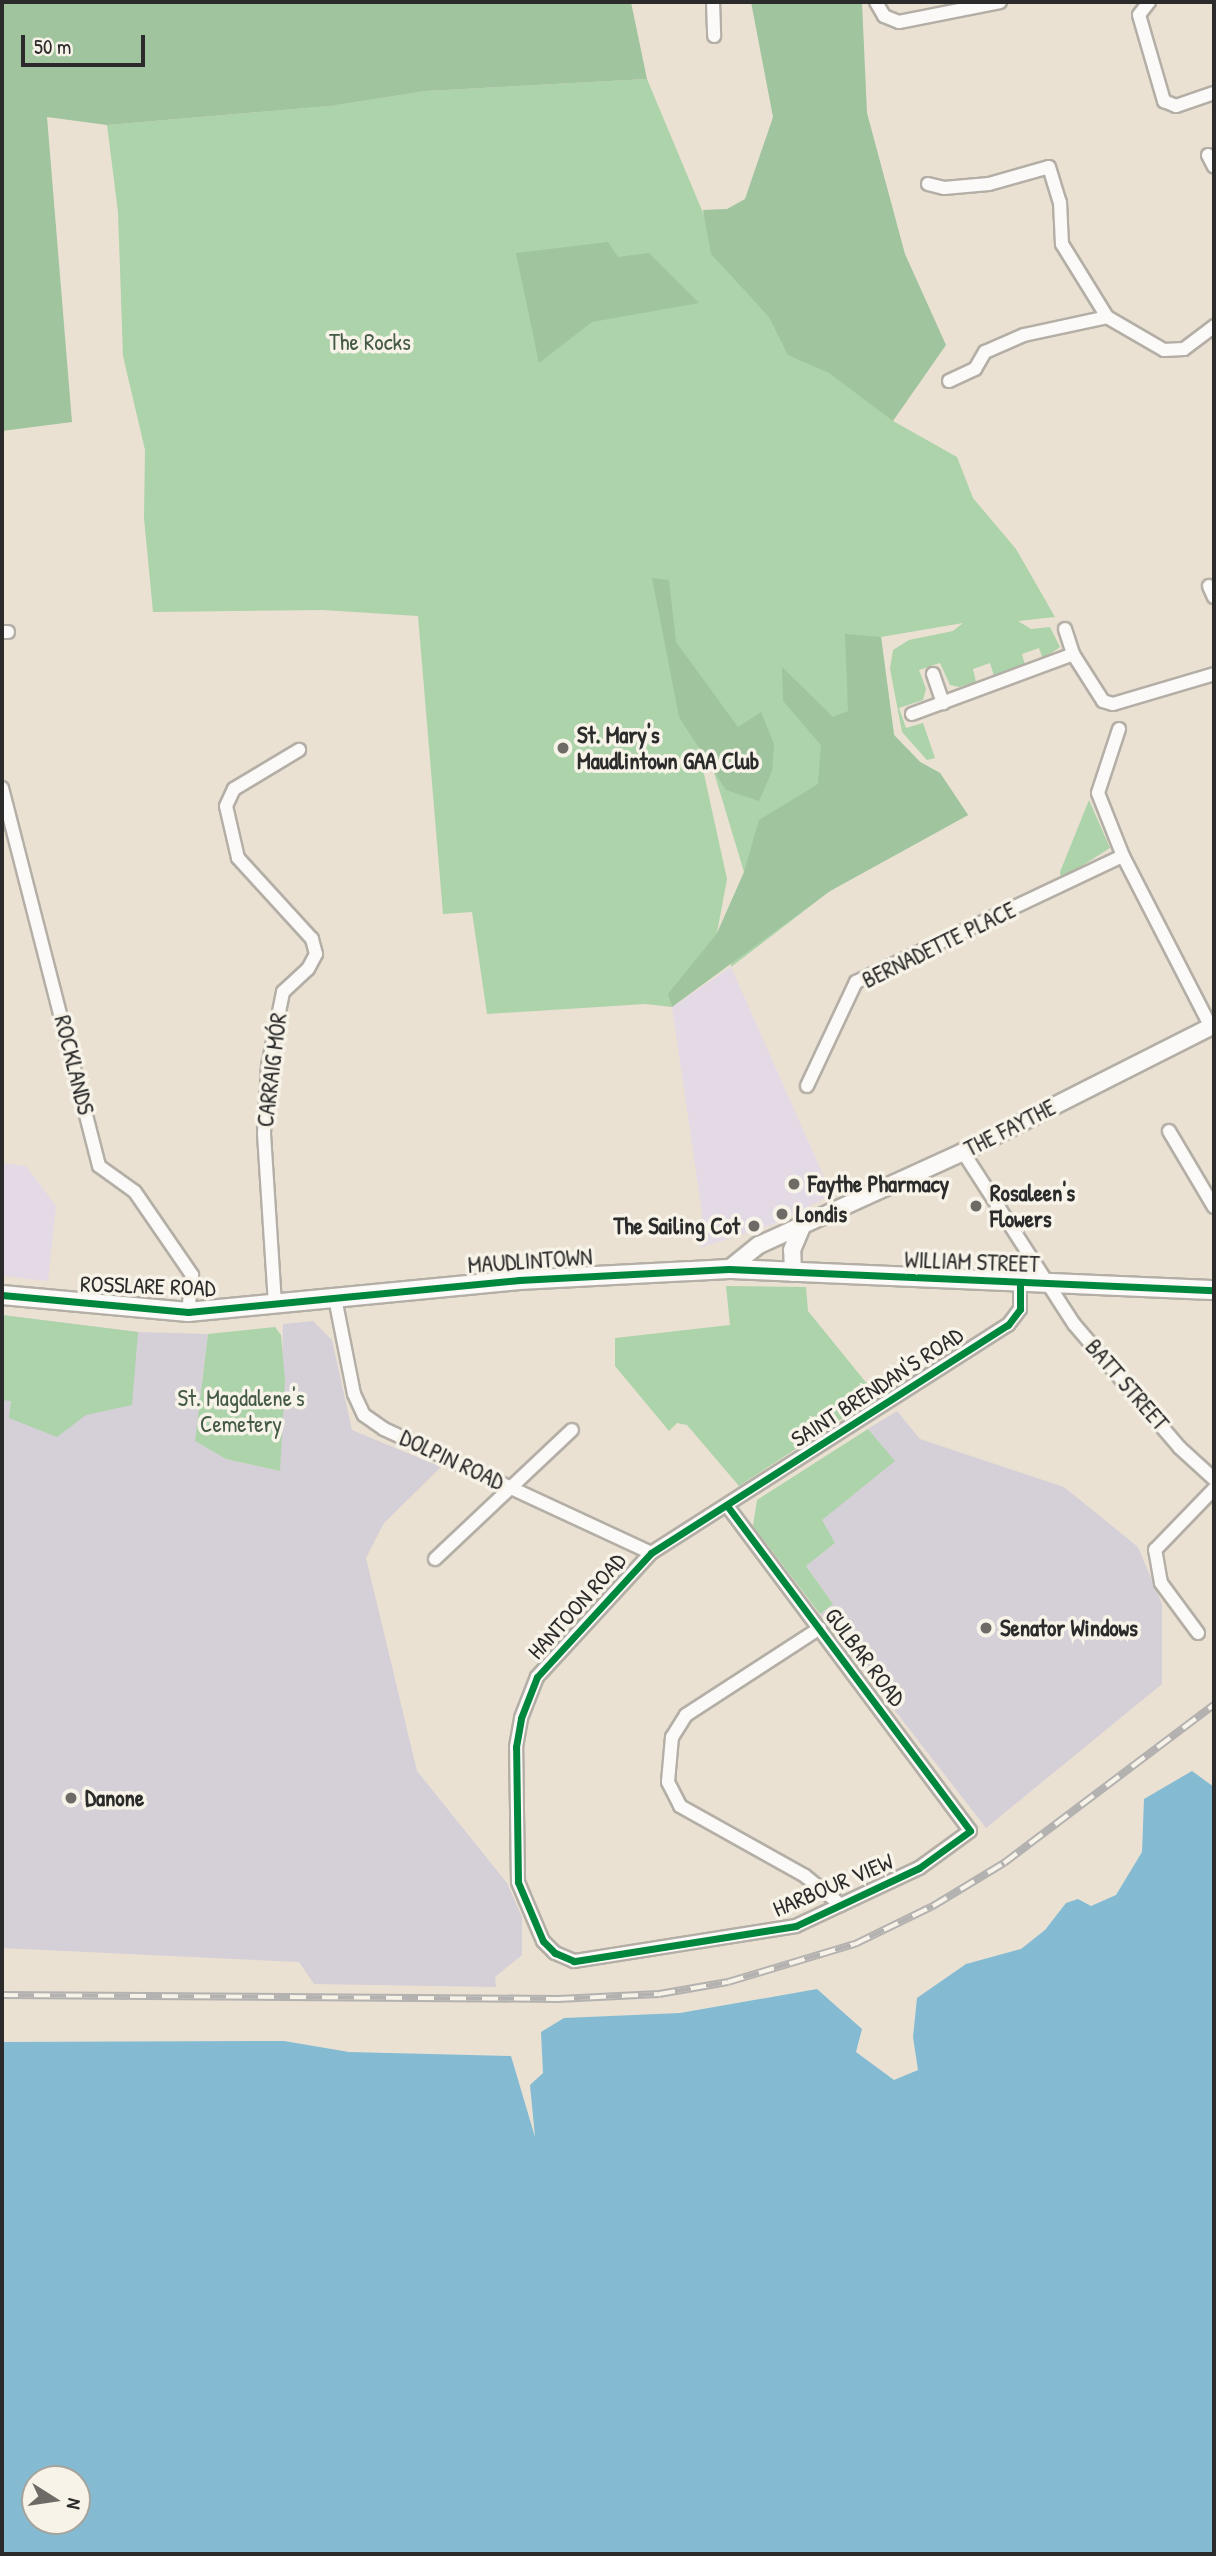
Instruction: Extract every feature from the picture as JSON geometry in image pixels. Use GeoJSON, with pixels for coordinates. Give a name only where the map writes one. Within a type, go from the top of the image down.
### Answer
{"type":"FeatureCollection","features":[{"type":"Feature","properties":{"kind":"main road","name":"WILLIAM STREET"},"geometry":{"type":"LineString","coordinates":[[729,1269],[1214,1290]]}},
{"type":"Feature","properties":{"kind":"main road","name":"MAUDLINTOWN"},"geometry":{"type":"LineString","coordinates":[[335,1298],[520,1280],[729,1269]]}},
{"type":"Feature","properties":{"kind":"main road","name":"ROSSLARE ROAD"},"geometry":{"type":"LineString","coordinates":[[2,1295],[188,1312],[335,1298]]}},
{"type":"Feature","properties":{"kind":"street"},"geometry":{"type":"LineString","coordinates":[[713,2],[714,36]]}},
{"type":"Feature","properties":{"kind":"street"},"geometry":{"type":"LineString","coordinates":[[876,2],[884,16],[899,22],[1000,2]]}},
{"type":"Feature","properties":{"kind":"street"},"geometry":{"type":"LineString","coordinates":[[1145,2],[1139,15],[1164,101],[1176,106],[1214,93]]}},
{"type":"Feature","properties":{"kind":"street"},"geometry":{"type":"LineString","coordinates":[[1208,155],[1214,167]]}},
{"type":"Feature","properties":{"kind":"street"},"geometry":{"type":"LineString","coordinates":[[928,184],[944,188],[989,184],[1049,167],[1060,202],[1062,244],[1107,317],[1164,350],[1184,349],[1214,326]]}},
{"type":"Feature","properties":{"kind":"street"},"geometry":{"type":"LineString","coordinates":[[949,381],[975,369],[985,352],[1024,335],[1107,317]]}},
{"type":"Feature","properties":{"kind":"street"},"geometry":{"type":"LineString","coordinates":[[1065,629],[1073,654],[1103,701],[1113,704],[1214,674]]}},
{"type":"Feature","properties":{"kind":"street"},"geometry":{"type":"LineString","coordinates":[[912,714],[1073,654]]}},
{"type":"Feature","properties":{"kind":"street"},"geometry":{"type":"LineString","coordinates":[[933,674],[943,703]]}},
{"type":"Feature","properties":{"kind":"street"},"geometry":{"type":"LineString","coordinates":[[1119,729],[1098,793],[1123,856],[1213,1026]]}},
{"type":"Feature","properties":{"kind":"street","name":"CARRAIG MÓR"},"geometry":{"type":"LineString","coordinates":[[275,1304],[264,1133],[268,1066],[283,992],[308,969],[316,954],[312,939],[238,858],[226,806],[234,789],[299,750]]}},
{"type":"Feature","properties":{"kind":"street","name":"ROCKLANDS"},"geometry":{"type":"LineString","coordinates":[[2,788],[99,1166],[135,1192],[192,1275],[188,1312]]}},
{"type":"Feature","properties":{"kind":"street","name":"BERNADETTE PLACE"},"geometry":{"type":"LineString","coordinates":[[807,1087],[856,982],[1123,856]]}},
{"type":"Feature","properties":{"kind":"street","name":"THE FAYTHE"},"geometry":{"type":"LineString","coordinates":[[729,1269],[759,1245],[963,1152],[1213,1026]]}},
{"type":"Feature","properties":{"kind":"street"},"geometry":{"type":"LineString","coordinates":[[1169,1131],[1214,1207]]}},
{"type":"Feature","properties":{"kind":"street","name":"BATT STREET"},"geometry":{"type":"LineString","coordinates":[[963,1152],[1074,1324],[1180,1448],[1214,1479]]}},
{"type":"Feature","properties":{"kind":"street"},"geometry":{"type":"LineString","coordinates":[[793,1273],[792,1250],[802,1226]]}},
{"type":"Feature","properties":{"kind":"street","name":"SAINT BRENDAN'S ROAD"},"geometry":{"type":"LineString","coordinates":[[728,1507],[1008,1325],[1020,1310],[1020,1283]]}},
{"type":"Feature","properties":{"kind":"street","name":"DOLPIN ROAD"},"geometry":{"type":"LineString","coordinates":[[335,1298],[354,1394],[364,1415],[384,1429],[651,1553]]}},
{"type":"Feature","properties":{"kind":"street"},"geometry":{"type":"LineString","coordinates":[[435,1559],[572,1430]]}},
{"type":"Feature","properties":{"kind":"street"},"geometry":{"type":"LineString","coordinates":[[1198,1633],[1161,1583],[1155,1550],[1214,1489]]}},
{"type":"Feature","properties":{"kind":"street","name":"HANTOON ROAD"},"geometry":{"type":"LineString","coordinates":[[574,1961],[555,1953],[543,1941],[518,1882],[516,1747],[521,1718],[537,1677],[651,1553],[728,1507]]}},
{"type":"Feature","properties":{"kind":"street","name":"GULBAR ROAD"},"geometry":{"type":"LineString","coordinates":[[728,1507],[970,1830]]}},
{"type":"Feature","properties":{"kind":"street"},"geometry":{"type":"LineString","coordinates":[[820,1628],[686,1716],[672,1737],[668,1782],[680,1807],[805,1876],[841,1905]]}},
{"type":"Feature","properties":{"kind":"street","name":"HARBOUR VIEW"},"geometry":{"type":"LineString","coordinates":[[574,1961],[754,1936],[796,1926],[919,1868],[970,1830]]}},
{"type":"Feature","properties":{"kind":"shaded area"},"geometry":{"type":"Polygon","coordinates":[[[731,967],[832,1195],[771,1225],[700,1248],[702,1213],[672,1007],[731,967]]]}},
{"type":"Feature","properties":{"kind":"shaded area"},"geometry":{"type":"Polygon","coordinates":[[[2,1163],[26,1166],[56,1206],[48,1281],[2,1276],[2,1163]]]}},
{"type":"Feature","properties":{"kind":"shaded area"},"geometry":{"type":"Polygon","coordinates":[[[2,1315],[138,1332],[208,1334],[195,1441],[226,1459],[280,1471],[283,1324],[313,1321],[332,1340],[352,1430],[441,1467],[384,1523],[366,1558],[417,1771],[507,1883],[522,1917],[522,1955],[495,1977],[496,1987],[314,1984],[299,1962],[2,1948],[2,1315]]]}},
{"type":"Feature","properties":{"kind":"shaded area"},"geometry":{"type":"Polygon","coordinates":[[[897,1411],[920,1439],[1064,1487],[1138,1547],[1162,1604],[1162,1684],[986,1828],[820,1614],[833,1604],[806,1566],[835,1543],[821,1520],[894,1461],[868,1429],[897,1411]]]}},
{"type":"Feature","properties":{"kind":"green space"},"geometry":{"type":"Polygon","coordinates":[[[2,2],[631,2],[647,79],[426,91],[330,106],[107,125],[47,117],[72,422],[2,431],[2,2]]]}},
{"type":"Feature","properties":{"kind":"green space"},"geometry":{"type":"Polygon","coordinates":[[[751,2],[862,2],[867,113],[905,254],[946,345],[893,421],[829,373],[788,355],[769,317],[711,254],[703,210],[727,209],[745,199],[773,117],[751,2]]]}},
{"type":"Feature","properties":{"kind":"green space","name":"The Rocks"},"geometry":{"type":"Polygon","coordinates":[[[647,79],[706,220],[868,372],[893,421],[957,457],[973,498],[1016,549],[1055,617],[1018,621],[1031,629],[1050,627],[1060,647],[1043,659],[1039,648],[1022,654],[1025,665],[994,676],[990,663],[973,669],[976,682],[959,687],[950,685],[940,663],[919,670],[926,689],[923,700],[899,708],[906,728],[923,723],[935,758],[927,760],[902,732],[890,669],[893,650],[909,640],[953,631],[963,623],[881,637],[894,735],[920,762],[940,773],[968,815],[830,891],[731,967],[744,872],[676,646],[727,879],[717,933],[669,994],[672,1007],[645,1004],[487,1014],[472,912],[443,914],[418,616],[323,610],[153,612],[144,518],[145,450],[123,356],[118,212],[107,125],[329,106],[426,91],[647,79]]]}},
{"type":"Feature","properties":{"kind":"green space"},"geometry":{"type":"Polygon","coordinates":[[[608,242],[618,257],[649,253],[699,303],[592,322],[539,363],[516,253],[608,242]]]}},
{"type":"Feature","properties":{"kind":"green space"},"geometry":{"type":"Polygon","coordinates":[[[652,578],[669,580],[676,642],[738,727],[761,712],[774,744],[772,771],[759,801],[726,790],[679,717],[652,578]]]}},
{"type":"Feature","properties":{"kind":"green space"},"geometry":{"type":"Polygon","coordinates":[[[845,634],[881,637],[894,735],[920,762],[940,773],[968,815],[830,891],[672,1007],[668,994],[717,933],[744,872],[759,820],[818,784],[821,745],[783,701],[782,667],[833,717],[848,711],[845,634]]]}},
{"type":"Feature","properties":{"kind":"green space"},"geometry":{"type":"Polygon","coordinates":[[[1089,800],[1110,848],[1061,879],[1060,872],[1089,800]]]}},
{"type":"Feature","properties":{"kind":"green space"},"geometry":{"type":"Polygon","coordinates":[[[726,1286],[806,1287],[808,1311],[877,1396],[739,1486],[687,1425],[677,1423],[669,1431],[615,1366],[615,1338],[730,1325],[726,1286]]]}},
{"type":"Feature","properties":{"kind":"green space"},"geometry":{"type":"Polygon","coordinates":[[[2,1315],[138,1332],[132,1405],[86,1415],[57,1437],[9,1418],[11,1401],[2,1400],[2,1315]]]}},
{"type":"Feature","properties":{"kind":"green space","name":"St. Magdalene's Cemetery"},"geometry":{"type":"Polygon","coordinates":[[[275,1327],[281,1335],[285,1380],[280,1471],[226,1459],[195,1441],[208,1334],[275,1327]]]}},
{"type":"Feature","properties":{"kind":"green space"},"geometry":{"type":"Polygon","coordinates":[[[868,1429],[895,1461],[822,1520],[835,1543],[806,1566],[833,1604],[820,1614],[753,1526],[757,1500],[868,1429]]]}},
{"type":"Feature","properties":{"kind":"water"},"geometry":{"type":"Polygon","coordinates":[[[1192,1771],[1214,1787],[1214,2554],[2,2554],[2,2042],[284,2041],[349,2052],[511,2056],[535,2137],[530,2085],[543,2073],[541,2032],[564,2018],[680,2013],[817,1989],[862,2029],[856,2052],[894,2080],[918,2070],[913,2037],[917,1998],[966,1964],[1021,1949],[1045,1930],[1066,1903],[1078,1899],[1091,1906],[1116,1895],[1142,1852],[1144,1799],[1192,1771]]]}},
{"type":"Feature","properties":{"kind":"railway"},"geometry":{"type":"LineString","coordinates":[[2,1995],[558,1999],[659,1994],[728,1982],[855,1944],[933,1906],[1004,1863],[1214,1705]]}},
{"type":"Feature","properties":{"kind":"cycle path"},"geometry":{"type":"LineString","coordinates":[[2,1295],[188,1312],[519,1280],[729,1269],[1214,1290]]}},
{"type":"Feature","properties":{"kind":"cycle path"},"geometry":{"type":"LineString","coordinates":[[728,1507],[970,1831],[919,1868],[796,1926],[574,1961],[555,1953],[543,1941],[518,1882],[516,1747],[521,1718],[537,1677],[651,1553],[1008,1325],[1020,1309],[1020,1283]]}},
{"type":"Feature","properties":{"kind":"place","name":"St. Mary's Maudlintown GAA Club"},"geometry":{"type":"Point","coordinates":[563,748]}},
{"type":"Feature","properties":{"kind":"place","name":"Faythe Pharmacy"},"geometry":{"type":"Point","coordinates":[794,1184]}},
{"type":"Feature","properties":{"kind":"place","name":"Rosaleen's Flowers"},"geometry":{"type":"Point","coordinates":[976,1206]}},
{"type":"Feature","properties":{"kind":"place","name":"Londis"},"geometry":{"type":"Point","coordinates":[782,1214]}},
{"type":"Feature","properties":{"kind":"place","name":"The Sailing Cot"},"geometry":{"type":"Point","coordinates":[754,1226]}},
{"type":"Feature","properties":{"kind":"place","name":"Senator Windows"},"geometry":{"type":"Point","coordinates":[986,1628]}},
{"type":"Feature","properties":{"kind":"place","name":"Danone"},"geometry":{"type":"Point","coordinates":[71,1798]}}]}
